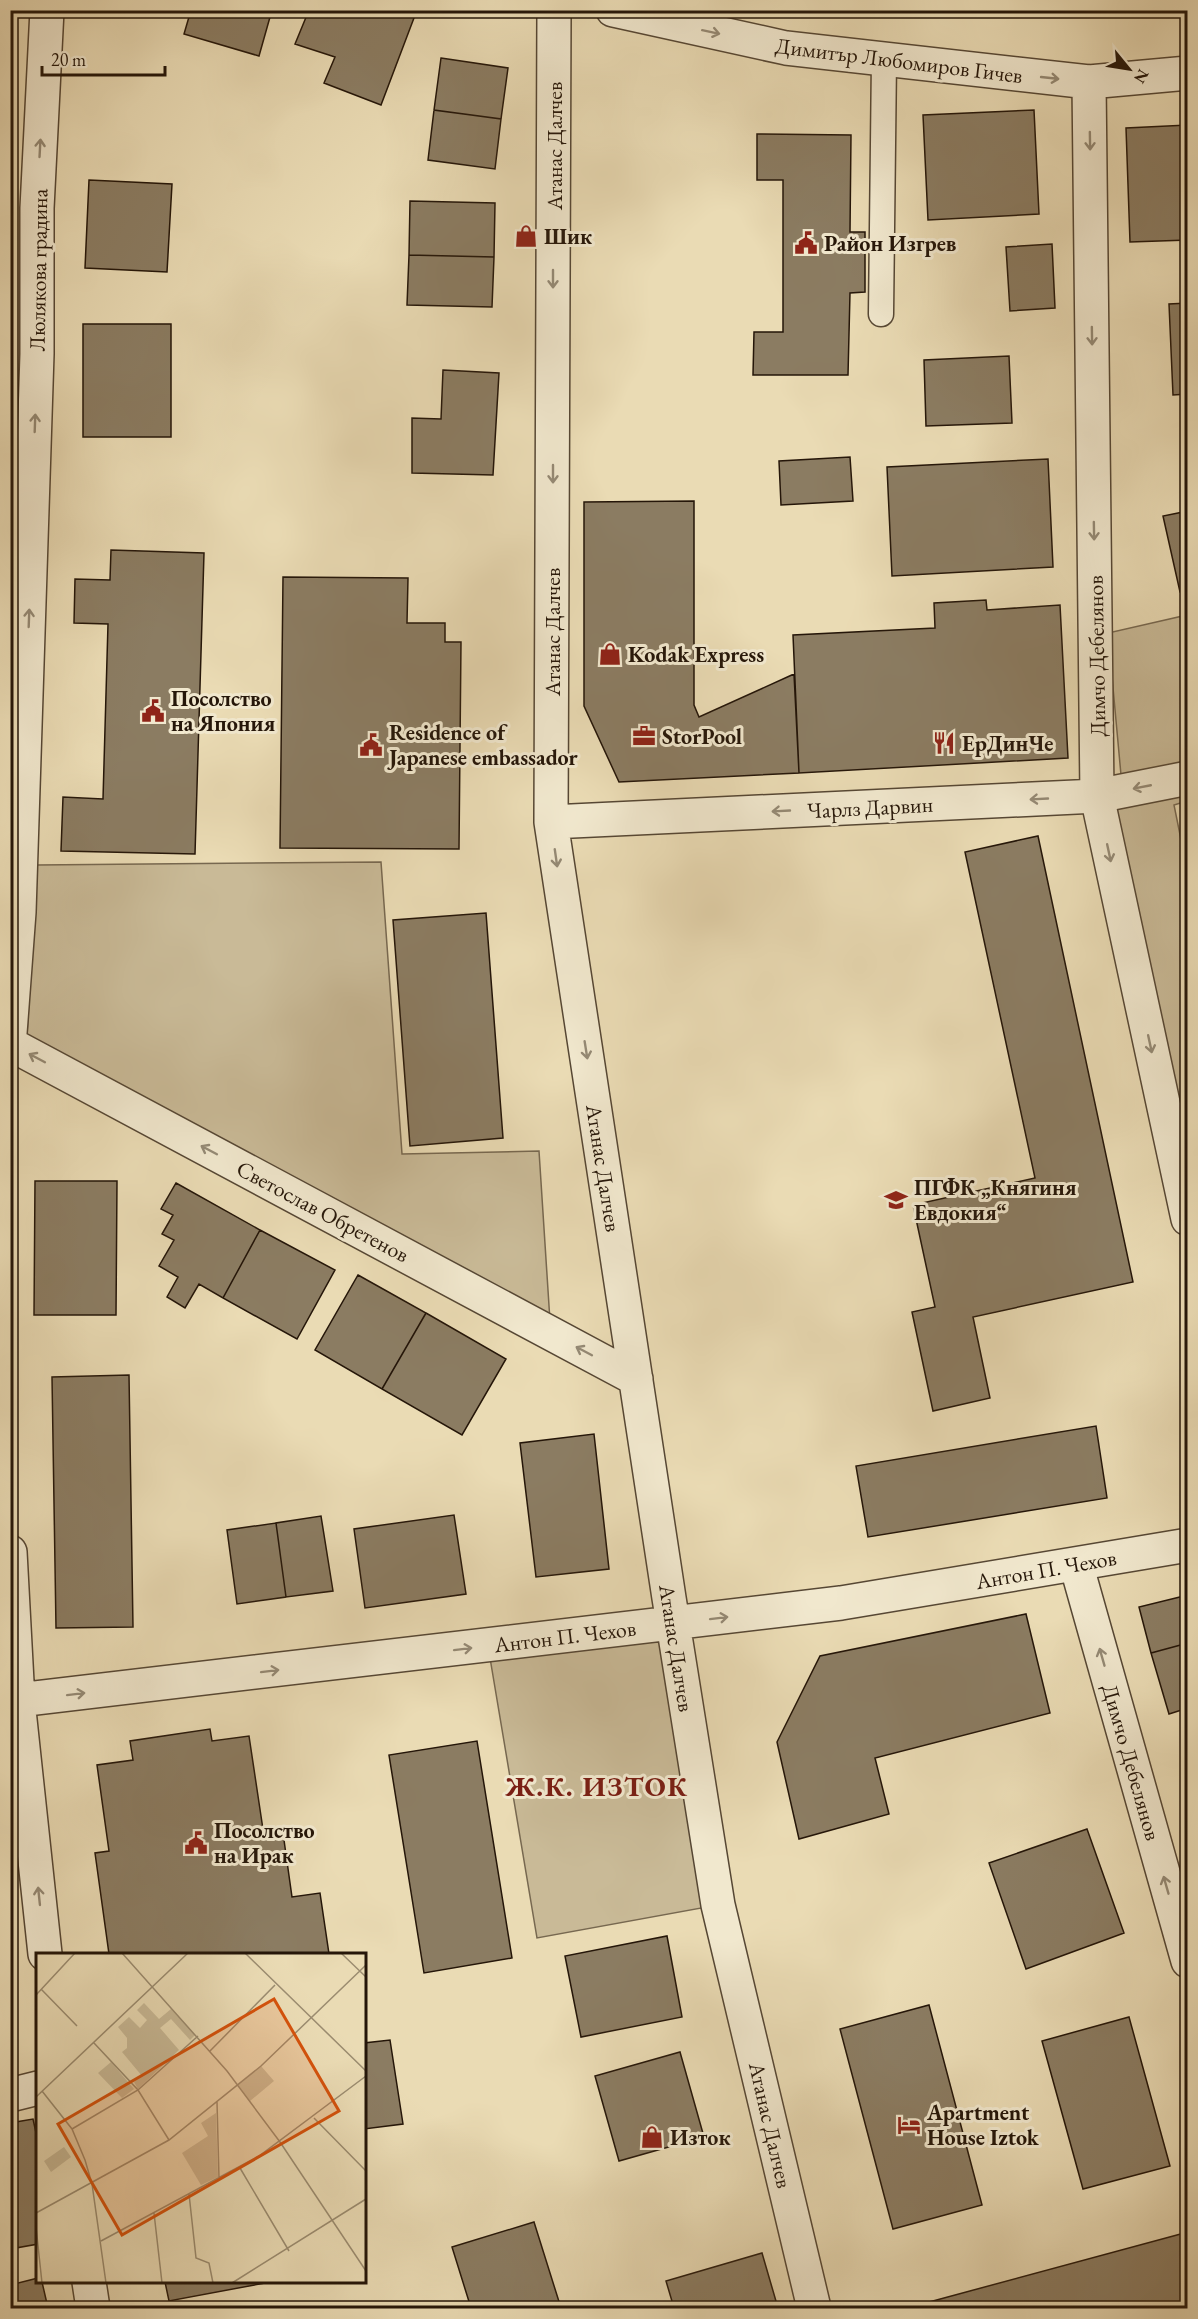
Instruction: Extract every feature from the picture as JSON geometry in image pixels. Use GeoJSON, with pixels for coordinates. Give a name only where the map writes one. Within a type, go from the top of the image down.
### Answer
{"type":"FeatureCollection","features":[{"type":"Feature","properties":{"kind":"street","name":"Люлякова градина"},"geometry":{"type":"LineString","coordinates":[[10,1033],[20,912],[18,726],[24,348],[37,208],[47,10]]}},
{"type":"Feature","properties":{"kind":"street","name":"Атанас Далчев"},"geometry":{"type":"LineString","coordinates":[[554,10],[551,822],[718,1905],[814,2308]]}},
{"type":"Feature","properties":{"kind":"street","name":"Димитър Любомиров Гичев"},"geometry":{"type":"LineString","coordinates":[[613,10],[786,48],[1089,82],[1188,73]]}},
{"type":"Feature","properties":{"kind":"street","name":"Димчо Дебелянов"},"geometry":{"type":"LineString","coordinates":[[1089,82],[1097,796],[1188,1219]]}},
{"type":"Feature","properties":{"kind":"street","name":"Чарлз Дарвин"},"geometry":{"type":"LineString","coordinates":[[551,822],[1097,796],[1188,778]]}},
{"type":"Feature","properties":{"kind":"street","name":"Светослав Обретенов"},"geometry":{"type":"LineString","coordinates":[[10,1044],[636,1379]]}},
{"type":"Feature","properties":{"kind":"street","name":"Антон П. Чехов"},"geometry":{"type":"LineString","coordinates":[[14,1701],[841,1603],[1188,1545]]}},
{"type":"Feature","properties":{"kind":"street"},"geometry":{"type":"LineString","coordinates":[[10,1552],[14,1701],[45,1953]]}},
{"type":"Feature","properties":{"kind":"street","name":"Димчо Дебелянов"},"geometry":{"type":"LineString","coordinates":[[1076,1564],[1188,1961]]}},
{"type":"Feature","properties":{"kind":"street"},"geometry":{"type":"LineString","coordinates":[[10,2095],[36,2088]]}},
{"type":"Feature","properties":{"kind":"street"},"geometry":{"type":"LineString","coordinates":[[89,2283],[93,2308]]}},
{"type":"Feature","properties":{"kind":"lane"},"geometry":{"type":"LineString","coordinates":[[881,314],[884,59]]}},
{"type":"Feature","properties":{"kind":"shaded area"},"geometry":{"type":"Polygon","coordinates":[[[1187,615],[1187,762],[1121,775],[1108,633],[1187,615]]]}},
{"type":"Feature","properties":{"kind":"shaded area"},"geometry":{"type":"Polygon","coordinates":[[[1187,785],[1187,801],[1174,805],[1188,874],[1187,1148],[1107,802],[1187,785]]]}},
{"type":"Feature","properties":{"kind":"shaded area"},"geometry":{"type":"Polygon","coordinates":[[[381,862],[402,1154],[539,1151],[550,1321],[27,1035],[37,865],[381,862]]]}},
{"type":"Feature","properties":{"kind":"shaded area"},"geometry":{"type":"Polygon","coordinates":[[[673,1623],[718,1905],[537,1938],[488,1646],[673,1623]]]}},
{"type":"Feature","properties":{"kind":"building"},"geometry":{"type":"Polygon","coordinates":[[[94,10],[168,10],[167,16],[94,14],[94,10]]]}},
{"type":"Feature","properties":{"kind":"building"},"geometry":{"type":"Polygon","coordinates":[[[191,10],[272,10],[259,56],[184,34],[191,10]]]}},
{"type":"Feature","properties":{"kind":"building"},"geometry":{"type":"Polygon","coordinates":[[[309,10],[417,10],[381,105],[324,83],[335,57],[295,44],[309,10]]]}},
{"type":"Feature","properties":{"kind":"building"},"geometry":{"type":"Polygon","coordinates":[[[441,58],[508,68],[501,119],[434,110],[441,58]]]}},
{"type":"Feature","properties":{"kind":"building"},"geometry":{"type":"Polygon","coordinates":[[[434,110],[501,119],[495,169],[428,160],[434,110]]]}},
{"type":"Feature","properties":{"kind":"building"},"geometry":{"type":"Polygon","coordinates":[[[1034,110],[1039,214],[928,220],[923,115],[1034,110]]]}},
{"type":"Feature","properties":{"kind":"building"},"geometry":{"type":"Polygon","coordinates":[[[1188,125],[1188,240],[1130,242],[1126,128],[1188,125]]]}},
{"type":"Feature","properties":{"kind":"building"},"geometry":{"type":"Polygon","coordinates":[[[757,134],[851,135],[850,232],[865,232],[865,292],[850,293],[848,375],[753,375],[754,332],[783,332],[783,180],[757,180],[757,134]]]}},
{"type":"Feature","properties":{"kind":"building"},"geometry":{"type":"Polygon","coordinates":[[[89,180],[172,184],[167,272],[85,268],[89,180]]]}},
{"type":"Feature","properties":{"kind":"building"},"geometry":{"type":"Polygon","coordinates":[[[410,201],[495,203],[494,257],[409,255],[410,201]]]}},
{"type":"Feature","properties":{"kind":"building"},"geometry":{"type":"Polygon","coordinates":[[[1052,244],[1055,308],[1010,311],[1006,247],[1052,244]]]}},
{"type":"Feature","properties":{"kind":"building"},"geometry":{"type":"Polygon","coordinates":[[[409,255],[494,257],[492,307],[407,305],[409,255]]]}},
{"type":"Feature","properties":{"kind":"building"},"geometry":{"type":"Polygon","coordinates":[[[1188,303],[1188,394],[1173,395],[1169,304],[1188,303]]]}},
{"type":"Feature","properties":{"kind":"building"},"geometry":{"type":"Polygon","coordinates":[[[83,324],[171,324],[171,437],[83,437],[83,324]]]}},
{"type":"Feature","properties":{"kind":"building"},"geometry":{"type":"Polygon","coordinates":[[[1009,356],[1012,423],[926,426],[924,360],[1009,356]]]}},
{"type":"Feature","properties":{"kind":"building"},"geometry":{"type":"Polygon","coordinates":[[[443,370],[499,373],[493,475],[412,473],[412,418],[441,419],[443,370]]]}},
{"type":"Feature","properties":{"kind":"building"},"geometry":{"type":"Polygon","coordinates":[[[850,457],[853,501],[781,505],[779,461],[850,457]]]}},
{"type":"Feature","properties":{"kind":"building"},"geometry":{"type":"Polygon","coordinates":[[[1048,459],[1053,567],[892,576],[887,467],[1048,459]]]}},
{"type":"Feature","properties":{"kind":"building"},"geometry":{"type":"Polygon","coordinates":[[[694,501],[694,705],[699,717],[794,674],[799,773],[619,782],[584,706],[584,502],[694,501]]]}},
{"type":"Feature","properties":{"kind":"building"},"geometry":{"type":"Polygon","coordinates":[[[1188,511],[1188,591],[1180,592],[1163,516],[1188,511]]]}},
{"type":"Feature","properties":{"kind":"building","name":"Посолство на Япония"},"geometry":{"type":"Polygon","coordinates":[[[111,550],[204,553],[195,854],[61,851],[63,797],[103,799],[108,624],[74,623],[75,579],[110,580],[111,550]]]}},
{"type":"Feature","properties":{"kind":"building","name":"Residence of Japanese embassador"},"geometry":{"type":"Polygon","coordinates":[[[283,577],[408,578],[407,623],[445,623],[445,642],[461,642],[459,849],[280,848],[283,577]]]}},
{"type":"Feature","properties":{"kind":"building"},"geometry":{"type":"Polygon","coordinates":[[[986,600],[987,610],[1060,605],[1068,758],[799,773],[793,635],[935,628],[934,603],[986,600]]]}},
{"type":"Feature","properties":{"kind":"building"},"geometry":{"type":"Polygon","coordinates":[[[1038,836],[1133,1282],[973,1317],[990,1398],[933,1411],[912,1312],[935,1307],[913,1205],[1035,1178],[965,852],[1038,836]]]}},
{"type":"Feature","properties":{"kind":"building"},"geometry":{"type":"Polygon","coordinates":[[[486,913],[503,1138],[410,1146],[393,920],[486,913]]]}},
{"type":"Feature","properties":{"kind":"building"},"geometry":{"type":"Polygon","coordinates":[[[35,1181],[117,1181],[116,1315],[34,1315],[35,1181]]]}},
{"type":"Feature","properties":{"kind":"building"},"geometry":{"type":"Polygon","coordinates":[[[176,1183],[260,1230],[223,1298],[199,1284],[185,1308],[167,1297],[178,1277],[159,1266],[174,1240],[162,1234],[173,1215],[161,1209],[176,1183]]]}},
{"type":"Feature","properties":{"kind":"building"},"geometry":{"type":"Polygon","coordinates":[[[260,1230],[335,1270],[297,1339],[223,1298],[260,1230]]]}},
{"type":"Feature","properties":{"kind":"building"},"geometry":{"type":"Polygon","coordinates":[[[358,1275],[426,1313],[382,1389],[315,1350],[358,1275]]]}},
{"type":"Feature","properties":{"kind":"building"},"geometry":{"type":"Polygon","coordinates":[[[426,1313],[506,1359],[462,1435],[382,1389],[426,1313]]]}},
{"type":"Feature","properties":{"kind":"building"},"geometry":{"type":"Polygon","coordinates":[[[129,1375],[133,1627],[56,1628],[52,1377],[129,1375]]]}},
{"type":"Feature","properties":{"kind":"building"},"geometry":{"type":"Polygon","coordinates":[[[1096,1426],[1107,1498],[868,1537],[856,1466],[1096,1426]]]}},
{"type":"Feature","properties":{"kind":"building"},"geometry":{"type":"Polygon","coordinates":[[[594,1434],[609,1569],[536,1577],[520,1443],[594,1434]]]}},
{"type":"Feature","properties":{"kind":"building"},"geometry":{"type":"Polygon","coordinates":[[[454,1515],[466,1594],[365,1608],[354,1529],[454,1515]]]}},
{"type":"Feature","properties":{"kind":"building"},"geometry":{"type":"Polygon","coordinates":[[[321,1516],[333,1591],[286,1597],[276,1523],[321,1516]]]}},
{"type":"Feature","properties":{"kind":"building"},"geometry":{"type":"Polygon","coordinates":[[[276,1523],[286,1597],[237,1604],[227,1530],[276,1523]]]}},
{"type":"Feature","properties":{"kind":"building"},"geometry":{"type":"Polygon","coordinates":[[[1188,1595],[1188,1643],[1151,1653],[1139,1607],[1188,1595]]]}},
{"type":"Feature","properties":{"kind":"building"},"geometry":{"type":"Polygon","coordinates":[[[1026,1614],[1050,1713],[875,1758],[889,1814],[799,1839],[777,1742],[820,1656],[1026,1614]]]}},
{"type":"Feature","properties":{"kind":"building"},"geometry":{"type":"Polygon","coordinates":[[[1188,1643],[1188,1708],[1169,1714],[1151,1653],[1188,1643]]]}},
{"type":"Feature","properties":{"kind":"building","name":"Посолство на Ирак"},"geometry":{"type":"Polygon","coordinates":[[[210,1729],[212,1741],[249,1736],[264,1836],[283,1833],[292,1897],[320,1893],[329,1953],[109,1953],[95,1853],[109,1851],[97,1765],[133,1760],[130,1741],[210,1729]]]}},
{"type":"Feature","properties":{"kind":"building"},"geometry":{"type":"Polygon","coordinates":[[[477,1741],[512,1958],[424,1973],[389,1755],[477,1741]]]}},
{"type":"Feature","properties":{"kind":"building"},"geometry":{"type":"Polygon","coordinates":[[[1087,1829],[1124,1933],[1026,1969],[989,1863],[1087,1829]]]}},
{"type":"Feature","properties":{"kind":"building"},"geometry":{"type":"Polygon","coordinates":[[[667,1936],[682,2017],[581,2037],[565,1956],[667,1936]]]}},
{"type":"Feature","properties":{"kind":"building"},"geometry":{"type":"Polygon","coordinates":[[[929,2005],[982,2205],[893,2229],[840,2029],[929,2005]]]}},
{"type":"Feature","properties":{"kind":"building"},"geometry":{"type":"Polygon","coordinates":[[[1129,2017],[1170,2166],[1083,2189],[1042,2041],[1129,2017]]]}},
{"type":"Feature","properties":{"kind":"building"},"geometry":{"type":"Polygon","coordinates":[[[390,2040],[403,2124],[366,2129],[366,2043],[390,2040]]]}},
{"type":"Feature","properties":{"kind":"building"},"geometry":{"type":"Polygon","coordinates":[[[680,2052],[704,2137],[619,2161],[595,2076],[680,2052]]]}},
{"type":"Feature","properties":{"kind":"building"},"geometry":{"type":"Polygon","coordinates":[[[33,2119],[36,2133],[36,2244],[10,2249],[10,2123],[33,2119]]]}},
{"type":"Feature","properties":{"kind":"building"},"geometry":{"type":"Polygon","coordinates":[[[534,2222],[561,2308],[471,2308],[452,2247],[534,2222]]]}},
{"type":"Feature","properties":{"kind":"building"},"geometry":{"type":"Polygon","coordinates":[[[1188,2232],[1188,2308],[907,2308],[1188,2232]]]}},
{"type":"Feature","properties":{"kind":"building"},"geometry":{"type":"Polygon","coordinates":[[[762,2253],[778,2308],[674,2308],[666,2281],[762,2253]]]}},
{"type":"Feature","properties":{"kind":"building"},"geometry":{"type":"Polygon","coordinates":[[[36,2278],[36,2283],[42,2283],[48,2308],[10,2308],[10,2285],[36,2278]]]}},
{"type":"Feature","properties":{"kind":"building"},"geometry":{"type":"Polygon","coordinates":[[[165,2283],[265,2283],[169,2301],[165,2283]]]}},
{"type":"Feature","properties":{"kind":"place","name":"Шик"},"geometry":{"type":"Point","coordinates":[526,236]}},
{"type":"Feature","properties":{"kind":"place","name":"Район Изгрев"},"geometry":{"type":"Point","coordinates":[806,243]}},
{"type":"Feature","properties":{"kind":"place","name":"Kodak Express"},"geometry":{"type":"Point","coordinates":[610,654]}},
{"type":"Feature","properties":{"kind":"place","name":"Посолство на Япония"},"geometry":{"type":"Point","coordinates":[153,711]}},
{"type":"Feature","properties":{"kind":"place","name":"StorPool"},"geometry":{"type":"Point","coordinates":[644,736]}},
{"type":"Feature","properties":{"kind":"place","name":"ЕрДинЧе"},"geometry":{"type":"Point","coordinates":[944,743]}},
{"type":"Feature","properties":{"kind":"place","name":"Residence of Japanese embassador"},"geometry":{"type":"Point","coordinates":[371,745]}},
{"type":"Feature","properties":{"kind":"place","name":"ПГФК „Княгиня Евдокия“"},"geometry":{"type":"Point","coordinates":[896,1200]}},
{"type":"Feature","properties":{"kind":"place","name":"Посолство на Ирак"},"geometry":{"type":"Point","coordinates":[196,1843]}},
{"type":"Feature","properties":{"kind":"place","name":"Apartment House Iztok"},"geometry":{"type":"Point","coordinates":[909,2125]}},
{"type":"Feature","properties":{"kind":"place","name":"Изток"},"geometry":{"type":"Point","coordinates":[652,2137]}},
{"type":"Feature","properties":{"kind":"district","name":"Ж.К. ИЗТОК"},"geometry":{"type":"Point","coordinates":[597,1786]}}]}
